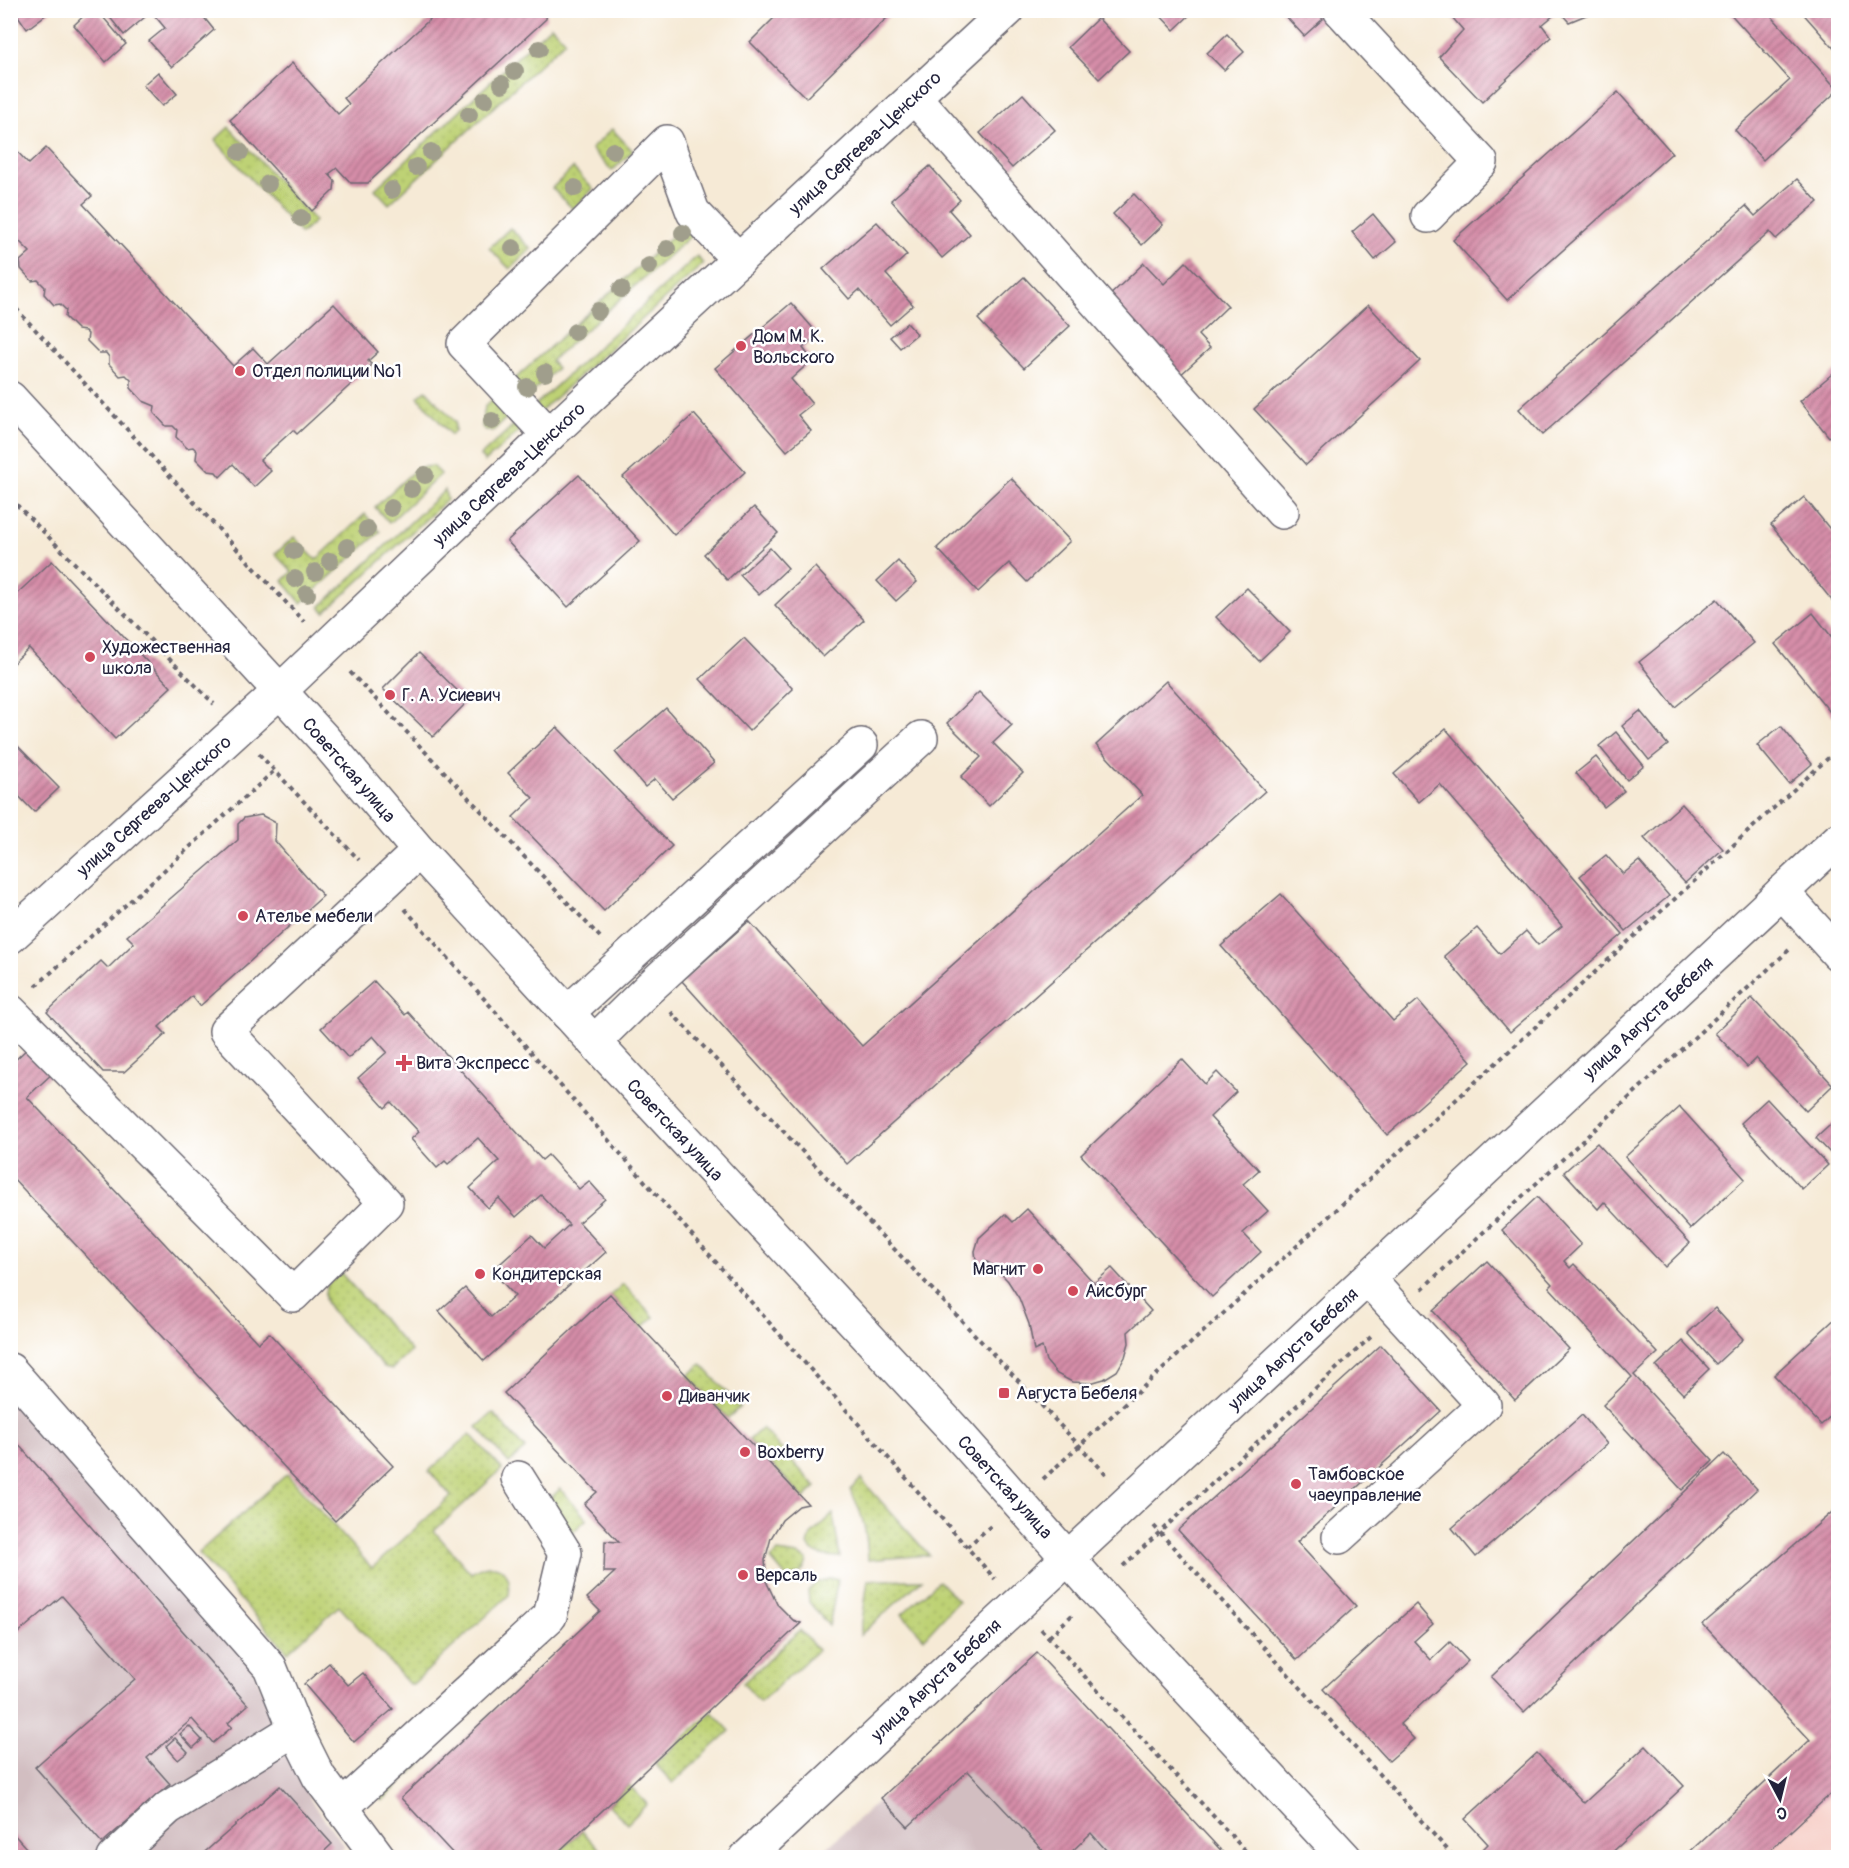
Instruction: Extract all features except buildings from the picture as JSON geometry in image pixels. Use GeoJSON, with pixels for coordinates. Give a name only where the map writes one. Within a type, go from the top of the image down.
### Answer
{"type":"FeatureCollection","features":[{"type":"Feature","properties":{"kind":"street","name":"улица Сергеева-Ценского"},"geometry":{"type":"LineString","coordinates":[[10,937],[280,691],[549,435],[1008,10]]}},
{"type":"Feature","properties":{"kind":"street"},"geometry":{"type":"LineString","coordinates":[[1340,10],[1481,162],[1428,216]]}},
{"type":"Feature","properties":{"kind":"street"},"geometry":{"type":"LineString","coordinates":[[915,98],[1282,512]]}},
{"type":"Feature","properties":{"kind":"street"},"geometry":{"type":"LineString","coordinates":[[549,435],[464,344],[667,142],[693,212],[739,260]]}},
{"type":"Feature","properties":{"kind":"street","name":"Советская улица"},"geometry":{"type":"LineString","coordinates":[[10,398],[280,691],[419,850],[567,1013],[1018,1502],[1097,1591],[1345,1857]]}},
{"type":"Feature","properties":{"kind":"street"},"geometry":{"type":"LineString","coordinates":[[594,1042],[648,988],[921,738]]}},
{"type":"Feature","properties":{"kind":"street"},"geometry":{"type":"LineString","coordinates":[[567,1013],[861,745]]}},
{"type":"Feature","properties":{"kind":"street","name":"улица Августа Бебеля"},"geometry":{"type":"LineString","coordinates":[[746,1857],[1839,840]]}},
{"type":"Feature","properties":{"kind":"street"},"geometry":{"type":"LineString","coordinates":[[19,1002],[293,1295],[386,1203],[226,1031],[384,886],[419,850]]}},
{"type":"Feature","properties":{"kind":"street"},"geometry":{"type":"LineString","coordinates":[[1782,892],[1839,954]]}},
{"type":"Feature","properties":{"kind":"street"},"geometry":{"type":"LineString","coordinates":[[1339,1537],[1484,1405],[1368,1279]]}},
{"type":"Feature","properties":{"kind":"street"},"geometry":{"type":"LineString","coordinates":[[10,1370],[270,1667],[295,1729],[320,1777],[379,1857]]}},
{"type":"Feature","properties":{"kind":"street"},"geometry":{"type":"LineString","coordinates":[[341,1808],[550,1616],[565,1553],[518,1478]]}},
{"type":"Feature","properties":{"kind":"street"},"geometry":{"type":"LineString","coordinates":[[114,1857],[168,1808],[295,1729]]}},
{"type":"Feature","properties":{"kind":"path"},"geometry":{"type":"LineString","coordinates":[[10,302],[326,647],[623,961]]}},
{"type":"Feature","properties":{"kind":"path"},"geometry":{"type":"LineString","coordinates":[[10,498],[237,730],[384,886],[967,1547],[1252,1857]]}},
{"type":"Feature","properties":{"kind":"path"},"geometry":{"type":"LineString","coordinates":[[967,1547],[1839,749]]}},
{"type":"Feature","properties":{"kind":"path"},"geometry":{"type":"LineString","coordinates":[[19,1002],[274,771]]}},
{"type":"Feature","properties":{"kind":"path"},"geometry":{"type":"LineString","coordinates":[[1048,1637],[1814,928]]}},
{"type":"Feature","properties":{"kind":"path"},"geometry":{"type":"LineString","coordinates":[[648,988],[1131,1500],[1455,1857]]}},
{"type":"Feature","properties":{"kind":"shaded area"},"geometry":{"type":"Polygon","coordinates":[[[10,1394],[252,1667],[311,1801],[345,1847],[333,1857],[11,1857],[10,1394]]]}},
{"type":"Feature","properties":{"kind":"shaded area"},"geometry":{"type":"Polygon","coordinates":[[[1037,1653],[1228,1857],[816,1858],[881,1798],[1037,1653]]]}},
{"type":"Feature","properties":{"kind":"shaded area"},"geometry":{"type":"Polygon","coordinates":[[[1838,1787],[1838,1852],[1770,1850],[1838,1787]]]}},
{"type":"Feature","properties":{"kind":"green space"},"geometry":{"type":"Polygon","coordinates":[[[551,26],[565,41],[389,204],[375,189],[551,26]]]}},
{"type":"Feature","properties":{"kind":"green space"},"geometry":{"type":"Polygon","coordinates":[[[229,127],[315,221],[301,234],[215,140],[229,127]]]}},
{"type":"Feature","properties":{"kind":"green space"},"geometry":{"type":"Polygon","coordinates":[[[612,129],[633,151],[612,171],[591,149],[612,129]]]}},
{"type":"Feature","properties":{"kind":"green space"},"geometry":{"type":"Polygon","coordinates":[[[573,168],[593,189],[573,209],[552,188],[573,168]]]}},
{"type":"Feature","properties":{"kind":"green space"},"geometry":{"type":"Polygon","coordinates":[[[686,224],[693,234],[551,361],[557,368],[493,431],[482,427],[485,406],[686,224]]]}},
{"type":"Feature","properties":{"kind":"green space"},"geometry":{"type":"Polygon","coordinates":[[[510,228],[531,249],[510,269],[489,248],[510,228]]]}},
{"type":"Feature","properties":{"kind":"green space"},"geometry":{"type":"Polygon","coordinates":[[[697,256],[703,264],[485,462],[480,456],[697,256]]]}},
{"type":"Feature","properties":{"kind":"green space"},"geometry":{"type":"Polygon","coordinates":[[[426,390],[455,422],[455,431],[451,435],[418,397],[426,390]]]}},
{"type":"Feature","properties":{"kind":"green space"},"geometry":{"type":"Polygon","coordinates":[[[433,466],[441,474],[389,523],[375,507],[417,468],[433,466]]]}},
{"type":"Feature","properties":{"kind":"green space"},"geometry":{"type":"Polygon","coordinates":[[[445,490],[447,500],[325,612],[320,607],[445,490]]]}},
{"type":"Feature","properties":{"kind":"green space"},"geometry":{"type":"Polygon","coordinates":[[[365,514],[380,532],[301,603],[283,581],[292,572],[275,554],[294,537],[316,560],[365,514]]]}},
{"type":"Feature","properties":{"kind":"green space"},"geometry":{"type":"Polygon","coordinates":[[[340,1272],[411,1351],[392,1369],[384,1367],[328,1305],[325,1299],[326,1287],[340,1272]]]}},
{"type":"Feature","properties":{"kind":"green space"},"geometry":{"type":"Polygon","coordinates":[[[623,1284],[654,1317],[642,1328],[611,1295],[623,1284]]]}},
{"type":"Feature","properties":{"kind":"green space"},"geometry":{"type":"Polygon","coordinates":[[[701,1364],[740,1407],[728,1418],[688,1376],[701,1364]]]}},
{"type":"Feature","properties":{"kind":"green space"},"geometry":{"type":"Polygon","coordinates":[[[493,1413],[525,1449],[509,1463],[477,1427],[493,1413]]]}},
{"type":"Feature","properties":{"kind":"green space"},"geometry":{"type":"Polygon","coordinates":[[[762,1428],[816,1487],[804,1498],[749,1440],[762,1428]]]}},
{"type":"Feature","properties":{"kind":"green space"},"geometry":{"type":"Polygon","coordinates":[[[470,1434],[502,1469],[434,1531],[471,1573],[487,1566],[500,1568],[505,1572],[508,1578],[509,1595],[413,1684],[409,1684],[339,1606],[288,1652],[198,1553],[287,1474],[372,1568],[451,1496],[429,1471],[470,1434]]]}},
{"type":"Feature","properties":{"kind":"green space"},"geometry":{"type":"Polygon","coordinates":[[[861,1479],[929,1555],[868,1560],[864,1524],[850,1490],[861,1479]]]}},
{"type":"Feature","properties":{"kind":"green space"},"geometry":{"type":"Polygon","coordinates":[[[560,1489],[587,1519],[565,1539],[538,1510],[560,1489]]]}},
{"type":"Feature","properties":{"kind":"green space"},"geometry":{"type":"Polygon","coordinates":[[[833,1514],[840,1557],[818,1554],[808,1545],[811,1535],[833,1514]]]}},
{"type":"Feature","properties":{"kind":"green space"},"geometry":{"type":"Polygon","coordinates":[[[778,1552],[798,1555],[807,1560],[803,1571],[787,1578],[771,1559],[778,1552]]]}},
{"type":"Feature","properties":{"kind":"green space"},"geometry":{"type":"Polygon","coordinates":[[[838,1579],[829,1626],[809,1602],[808,1591],[816,1583],[838,1579]]]}},
{"type":"Feature","properties":{"kind":"green space"},"geometry":{"type":"Polygon","coordinates":[[[868,1580],[922,1580],[860,1635],[868,1580]]]}},
{"type":"Feature","properties":{"kind":"green space"},"geometry":{"type":"Polygon","coordinates":[[[939,1581],[958,1601],[924,1638],[902,1614],[939,1581]]]}},
{"type":"Feature","properties":{"kind":"green space"},"geometry":{"type":"Polygon","coordinates":[[[800,1630],[818,1650],[760,1702],[743,1683],[800,1630]]]}},
{"type":"Feature","properties":{"kind":"green space"},"geometry":{"type":"Polygon","coordinates":[[[712,1712],[730,1731],[673,1783],[655,1764],[712,1712]]]}},
{"type":"Feature","properties":{"kind":"green space"},"geometry":{"type":"Polygon","coordinates":[[[411,1745],[425,1760],[382,1801],[368,1787],[411,1745]]]}},
{"type":"Feature","properties":{"kind":"green space"},"geometry":{"type":"Polygon","coordinates":[[[629,1785],[647,1804],[627,1824],[609,1805],[629,1785]]]}},
{"type":"Feature","properties":{"kind":"green space"},"geometry":{"type":"Polygon","coordinates":[[[582,1831],[600,1850],[592,1857],[568,1857],[561,1850],[582,1831]]]}},
{"type":"Feature","properties":{"kind":"place","name":"Дом М. К. Вольского"},"geometry":{"type":"Point","coordinates":[741,346]}},
{"type":"Feature","properties":{"kind":"place","name":"Отдел полиции №1"},"geometry":{"type":"Point","coordinates":[240,371]}},
{"type":"Feature","properties":{"kind":"place","name":"Художественная школа"},"geometry":{"type":"Point","coordinates":[90,657]}},
{"type":"Feature","properties":{"kind":"place","name":"Г. А. Усиевич"},"geometry":{"type":"Point","coordinates":[390,695]}},
{"type":"Feature","properties":{"kind":"place","name":"Ателье мебели"},"geometry":{"type":"Point","coordinates":[243,916]}},
{"type":"Feature","properties":{"kind":"place","name":"Вита Экспресс"},"geometry":{"type":"Point","coordinates":[404,1063]}},
{"type":"Feature","properties":{"kind":"place","name":"Магнит"},"geometry":{"type":"Point","coordinates":[1038,1269]}},
{"type":"Feature","properties":{"kind":"place","name":"Кондитерская"},"geometry":{"type":"Point","coordinates":[480,1274]}},
{"type":"Feature","properties":{"kind":"place","name":"Айсбург"},"geometry":{"type":"Point","coordinates":[1073,1291]}},
{"type":"Feature","properties":{"kind":"place","name":"Августа Бебеля"},"geometry":{"type":"Point","coordinates":[1004,1393]}},
{"type":"Feature","properties":{"kind":"place","name":"Диванчик"},"geometry":{"type":"Point","coordinates":[667,1396]}},
{"type":"Feature","properties":{"kind":"place","name":"Boxberry"},"geometry":{"type":"Point","coordinates":[745,1452]}},
{"type":"Feature","properties":{"kind":"place","name":"Тамбовское чаеуправление"},"geometry":{"type":"Point","coordinates":[1296,1484]}},
{"type":"Feature","properties":{"kind":"place","name":"Версаль"},"geometry":{"type":"Point","coordinates":[743,1575]}}]}
